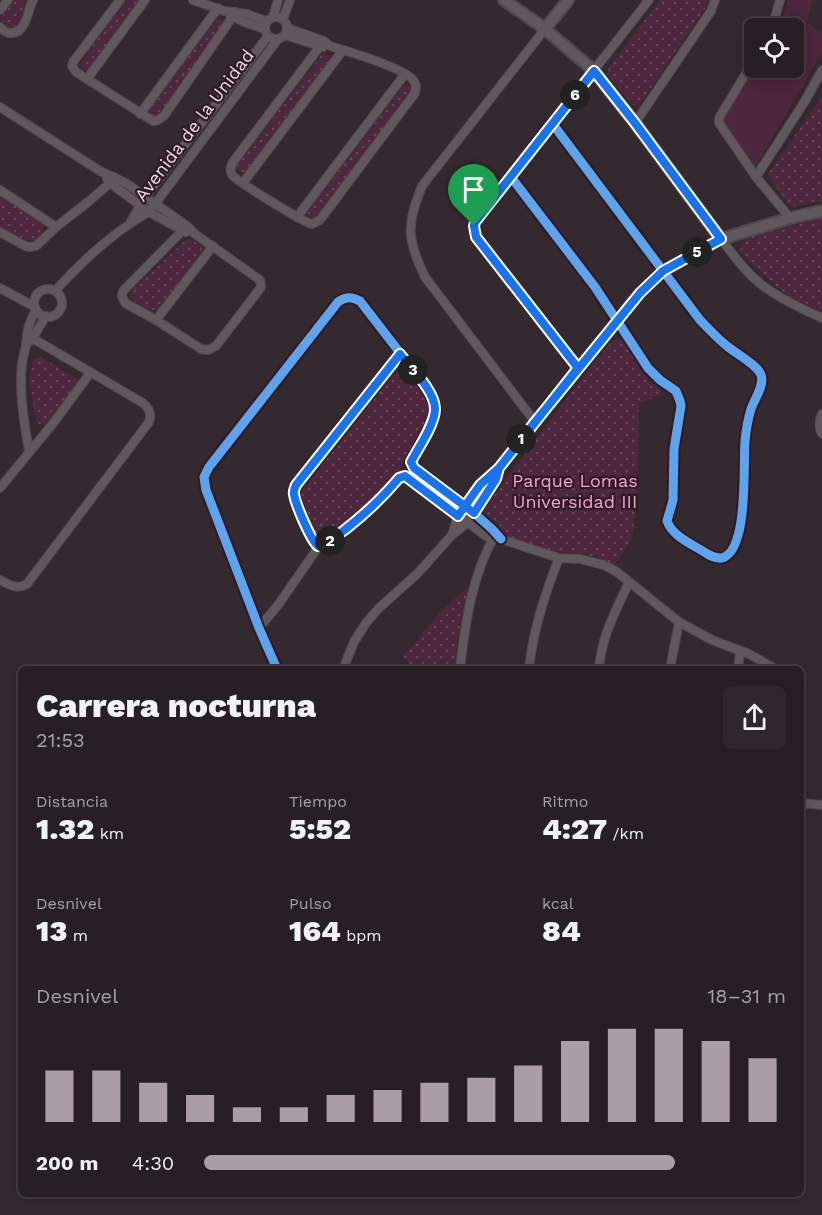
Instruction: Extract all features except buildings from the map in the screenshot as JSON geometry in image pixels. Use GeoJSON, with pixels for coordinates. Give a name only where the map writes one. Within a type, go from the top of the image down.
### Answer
{"type":"FeatureCollection","features":[{"type":"Feature","properties":{"kind":"street"},"geometry":{"type":"LineString","coordinates":[[0,10],[8,0]]}},
{"type":"Feature","properties":{"kind":"street"},"geometry":{"type":"LineString","coordinates":[[0,27],[4,32],[9,33],[21,29],[33,0]]}},
{"type":"Feature","properties":{"kind":"street"},"geometry":{"type":"LineString","coordinates":[[120,0],[72,66],[75,72],[153,121],[164,116],[235,15]]}},
{"type":"Feature","properties":{"kind":"street"},"geometry":{"type":"LineString","coordinates":[[87,79],[145,0]]}},
{"type":"Feature","properties":{"kind":"street"},"geometry":{"type":"LineString","coordinates":[[193,0],[268,26],[274,39],[283,34],[325,45],[343,50],[405,74],[414,81],[416,93],[317,222],[312,224],[234,177],[230,168],[325,45]]}},
{"type":"Feature","properties":{"kind":"street","name":"Avenida de la Unidad"},"geometry":{"type":"LineString","coordinates":[[130,223],[140,205],[268,26],[278,0]]}},
{"type":"Feature","properties":{"kind":"street"},"geometry":{"type":"LineString","coordinates":[[283,34],[284,19],[290,0]]}},
{"type":"Feature","properties":{"kind":"street"},"geometry":{"type":"LineString","coordinates":[[504,0],[545,29],[594,71],[747,270],[769,290],[822,318]]}},
{"type":"Feature","properties":{"kind":"street"},"geometry":{"type":"LineString","coordinates":[[535,422],[425,277],[414,253],[411,219],[422,186],[568,0]]}},
{"type":"Feature","properties":{"kind":"street"},"geometry":{"type":"LineString","coordinates":[[578,368],[476,237],[475,222],[649,0]]}},
{"type":"Feature","properties":{"kind":"street"},"geometry":{"type":"LineString","coordinates":[[635,123],[711,11],[715,0]]}},
{"type":"Feature","properties":{"kind":"street"},"geometry":{"type":"LineString","coordinates":[[775,18],[780,0]]}},
{"type":"Feature","properties":{"kind":"street"},"geometry":{"type":"LineString","coordinates":[[140,114],[221,9]]}},
{"type":"Feature","properties":{"kind":"street"},"geometry":{"type":"LineString","coordinates":[[268,26],[280,17],[284,19]]}},
{"type":"Feature","properties":{"kind":"street","name":"Avenida de la Unidad"},"geometry":{"type":"LineString","coordinates":[[55,291],[100,245],[149,212],[283,34]]}},
{"type":"Feature","properties":{"kind":"street"},"geometry":{"type":"LineString","coordinates":[[243,183],[343,50]]}},
{"type":"Feature","properties":{"kind":"street"},"geometry":{"type":"LineString","coordinates":[[756,177],[805,101],[822,70]]}},
{"type":"Feature","properties":{"kind":"street"},"geometry":{"type":"LineString","coordinates":[[297,217],[405,74]]}},
{"type":"Feature","properties":{"kind":"street"},"geometry":{"type":"LineString","coordinates":[[744,76],[718,121],[756,177],[790,218]]}},
{"type":"Feature","properties":{"kind":"street"},"geometry":{"type":"LineString","coordinates":[[0,107],[100,171],[149,212],[185,229],[195,234],[257,276],[261,283],[259,290],[216,346],[208,350],[204,350],[125,303],[122,299],[122,294],[185,229]]}},
{"type":"Feature","properties":{"kind":"street"},"geometry":{"type":"LineString","coordinates":[[511,177],[589,278],[648,368],[676,391],[680,401],[674,449],[673,500],[667,521],[679,536],[710,556],[723,558],[729,554],[736,543],[744,500],[746,432],[762,376],[759,370],[728,347],[700,320],[552,123]]}},
{"type":"Feature","properties":{"kind":"street"},"geometry":{"type":"LineString","coordinates":[[174,160],[183,167]]}},
{"type":"Feature","properties":{"kind":"street"},"geometry":{"type":"LineString","coordinates":[[112,180],[146,197],[185,229]]}},
{"type":"Feature","properties":{"kind":"street"},"geometry":{"type":"LineString","coordinates":[[0,232],[25,246],[36,246],[56,226],[112,180]]}},
{"type":"Feature","properties":{"kind":"street"},"geometry":{"type":"LineString","coordinates":[[0,190],[56,226]]}},
{"type":"Feature","properties":{"kind":"street"},"geometry":{"type":"LineString","coordinates":[[452,535],[458,516],[483,482],[499,468],[640,293],[663,271],[721,239],[790,218],[822,212]]}},
{"type":"Feature","properties":{"kind":"street"},"geometry":{"type":"LineString","coordinates":[[156,320],[213,246]]}},
{"type":"Feature","properties":{"kind":"street"},"geometry":{"type":"LineString","coordinates":[[0,288],[35,308],[42,315],[46,316],[55,314],[61,307],[61,298],[55,291],[47,289],[35,298],[35,308],[28,324],[30,337]]}},
{"type":"Feature","properties":{"kind":"street"},"geometry":{"type":"LineString","coordinates":[[275,666],[206,490],[204,477],[216,458],[342,299],[351,297],[360,301],[429,390],[436,407],[435,414],[411,462],[414,468],[474,513],[497,537]]}},
{"type":"Feature","properties":{"kind":"street"},"geometry":{"type":"LineString","coordinates":[[29,451],[22,398],[22,363],[30,337],[46,316]]}},
{"type":"Feature","properties":{"kind":"street"},"geometry":{"type":"LineString","coordinates":[[0,580],[14,587],[27,584],[149,422],[150,411],[143,403],[30,337]]}},
{"type":"Feature","properties":{"kind":"street"},"geometry":{"type":"LineString","coordinates":[[318,546],[310,536],[294,495],[296,485],[400,354]]}},
{"type":"Feature","properties":{"kind":"street"},"geometry":{"type":"LineString","coordinates":[[0,488],[55,421],[90,373]]}},
{"type":"Feature","properties":{"kind":"street"},"geometry":{"type":"LineString","coordinates":[[822,414],[819,421],[822,434]]}},
{"type":"Feature","properties":{"kind":"street"},"geometry":{"type":"LineString","coordinates":[[344,666],[354,642],[366,623],[418,573],[452,535],[467,523],[496,479],[499,468]]}},
{"type":"Feature","properties":{"kind":"street"},"geometry":{"type":"LineString","coordinates":[[259,628],[278,605],[318,546],[329,542],[378,501],[399,478],[405,476],[467,523],[497,537],[559,558],[580,559],[604,565],[617,572],[680,622],[712,640],[749,654],[771,666]]}},
{"type":"Feature","properties":{"kind":"street"},"geometry":{"type":"LineString","coordinates":[[460,666],[467,619],[476,581],[483,562],[497,537]]}},
{"type":"Feature","properties":{"kind":"street"},"geometry":{"type":"LineString","coordinates":[[529,666],[539,612],[559,558]]}},
{"type":"Feature","properties":{"kind":"street"},"geometry":{"type":"LineString","coordinates":[[599,666],[602,647],[628,582]]}},
{"type":"Feature","properties":{"kind":"street"},"geometry":{"type":"LineString","coordinates":[[671,666],[680,622]]}},
{"type":"Feature","properties":{"kind":"street"},"geometry":{"type":"LineString","coordinates":[[738,666],[740,651]]}},
{"type":"Feature","properties":{"kind":"street"},"geometry":{"type":"LineString","coordinates":[[804,803],[822,805]]}},
{"type":"Feature","properties":{"kind":"green space"},"geometry":{"type":"Polygon","coordinates":[[[14,0],[27,0],[22,21],[14,30],[4,28],[0,19],[14,0]]]}},
{"type":"Feature","properties":{"kind":"green space"},"geometry":{"type":"Polygon","coordinates":[[[126,0],[141,0],[90,69],[86,71],[79,65],[126,0]]]}},
{"type":"Feature","properties":{"kind":"green space"},"geometry":{"type":"Polygon","coordinates":[[[660,0],[709,0],[638,107],[633,105],[607,75],[609,67],[660,0]]]}},
{"type":"Feature","properties":{"kind":"green space"},"geometry":{"type":"Polygon","coordinates":[[[788,0],[812,0],[807,23],[822,33],[822,52],[755,168],[724,126],[723,117],[749,78],[804,78],[804,18],[783,18],[788,0]]]}},
{"type":"Feature","properties":{"kind":"green space"},"geometry":{"type":"Polygon","coordinates":[[[218,18],[227,24],[158,115],[154,116],[150,113],[149,108],[218,18]]]}},
{"type":"Feature","properties":{"kind":"green space"},"geometry":{"type":"Polygon","coordinates":[[[323,53],[332,59],[244,174],[237,169],[237,165],[323,53]]]}},
{"type":"Feature","properties":{"kind":"green space"},"geometry":{"type":"Polygon","coordinates":[[[404,85],[409,86],[412,94],[315,220],[307,212],[404,85]]]}},
{"type":"Feature","properties":{"kind":"green space"},"geometry":{"type":"Polygon","coordinates":[[[822,96],[822,201],[792,207],[768,174],[822,96]]]}},
{"type":"Feature","properties":{"kind":"green space"},"geometry":{"type":"Polygon","coordinates":[[[0,196],[41,223],[44,227],[36,240],[19,238],[0,227],[0,196]]]}},
{"type":"Feature","properties":{"kind":"green space"},"geometry":{"type":"Polygon","coordinates":[[[822,219],[822,312],[790,297],[740,252],[741,245],[749,236],[822,219]]]}},
{"type":"Feature","properties":{"kind":"green space"},"geometry":{"type":"Polygon","coordinates":[[[187,239],[202,246],[202,251],[159,310],[146,309],[132,300],[130,296],[133,289],[187,239]]]}},
{"type":"Feature","properties":{"kind":"green space","name":"Parque Lomas Universidad III"},"geometry":{"type":"Polygon","coordinates":[[[619,339],[626,345],[638,366],[665,394],[639,403],[637,490],[633,533],[615,566],[597,557],[536,548],[508,536],[490,525],[482,516],[483,511],[516,465],[597,359],[611,342],[619,339]]]}},
{"type":"Feature","properties":{"kind":"green space"},"geometry":{"type":"Polygon","coordinates":[[[41,357],[77,379],[77,385],[50,419],[41,426],[36,421],[29,382],[33,359],[41,357]]]}},
{"type":"Feature","properties":{"kind":"green space"},"geometry":{"type":"Polygon","coordinates":[[[401,370],[411,376],[424,390],[434,406],[432,414],[403,465],[386,487],[366,507],[325,540],[316,538],[301,496],[302,491],[394,374],[401,370]]]}},
{"type":"Feature","properties":{"kind":"green space"},"geometry":{"type":"Polygon","coordinates":[[[469,586],[458,635],[456,666],[411,666],[402,656],[440,612],[469,586]]]}},
{"type":"Feature","properties":{"kind":"cycle path"},"geometry":{"type":"LineString","coordinates":[[511,177],[595,287],[648,368],[676,391],[681,406],[674,449],[673,500],[667,521],[669,526],[686,541],[711,556],[722,558],[731,552],[741,524],[746,433],[751,409],[760,388],[761,375],[756,367],[723,343],[700,320],[552,123]]}},
{"type":"Feature","properties":{"kind":"cycle path"},"geometry":{"type":"LineString","coordinates":[[276,666],[206,490],[204,477],[209,467],[341,300],[351,298],[360,301],[421,380],[436,407],[430,427],[410,462],[412,467],[474,513],[501,539]]}},
{"type":"Feature","properties":{"kind":"route"},"geometry":{"type":"LineString","coordinates":[[474,226],[476,237],[578,368],[535,422],[499,468],[480,485],[464,507],[458,516],[403,476],[363,514],[329,542],[318,546],[310,536],[293,491],[400,354],[429,390],[436,407],[430,427],[411,464],[464,507],[474,513],[496,479],[499,468],[640,293],[663,271],[721,239],[594,71],[474,226]]}}]}
